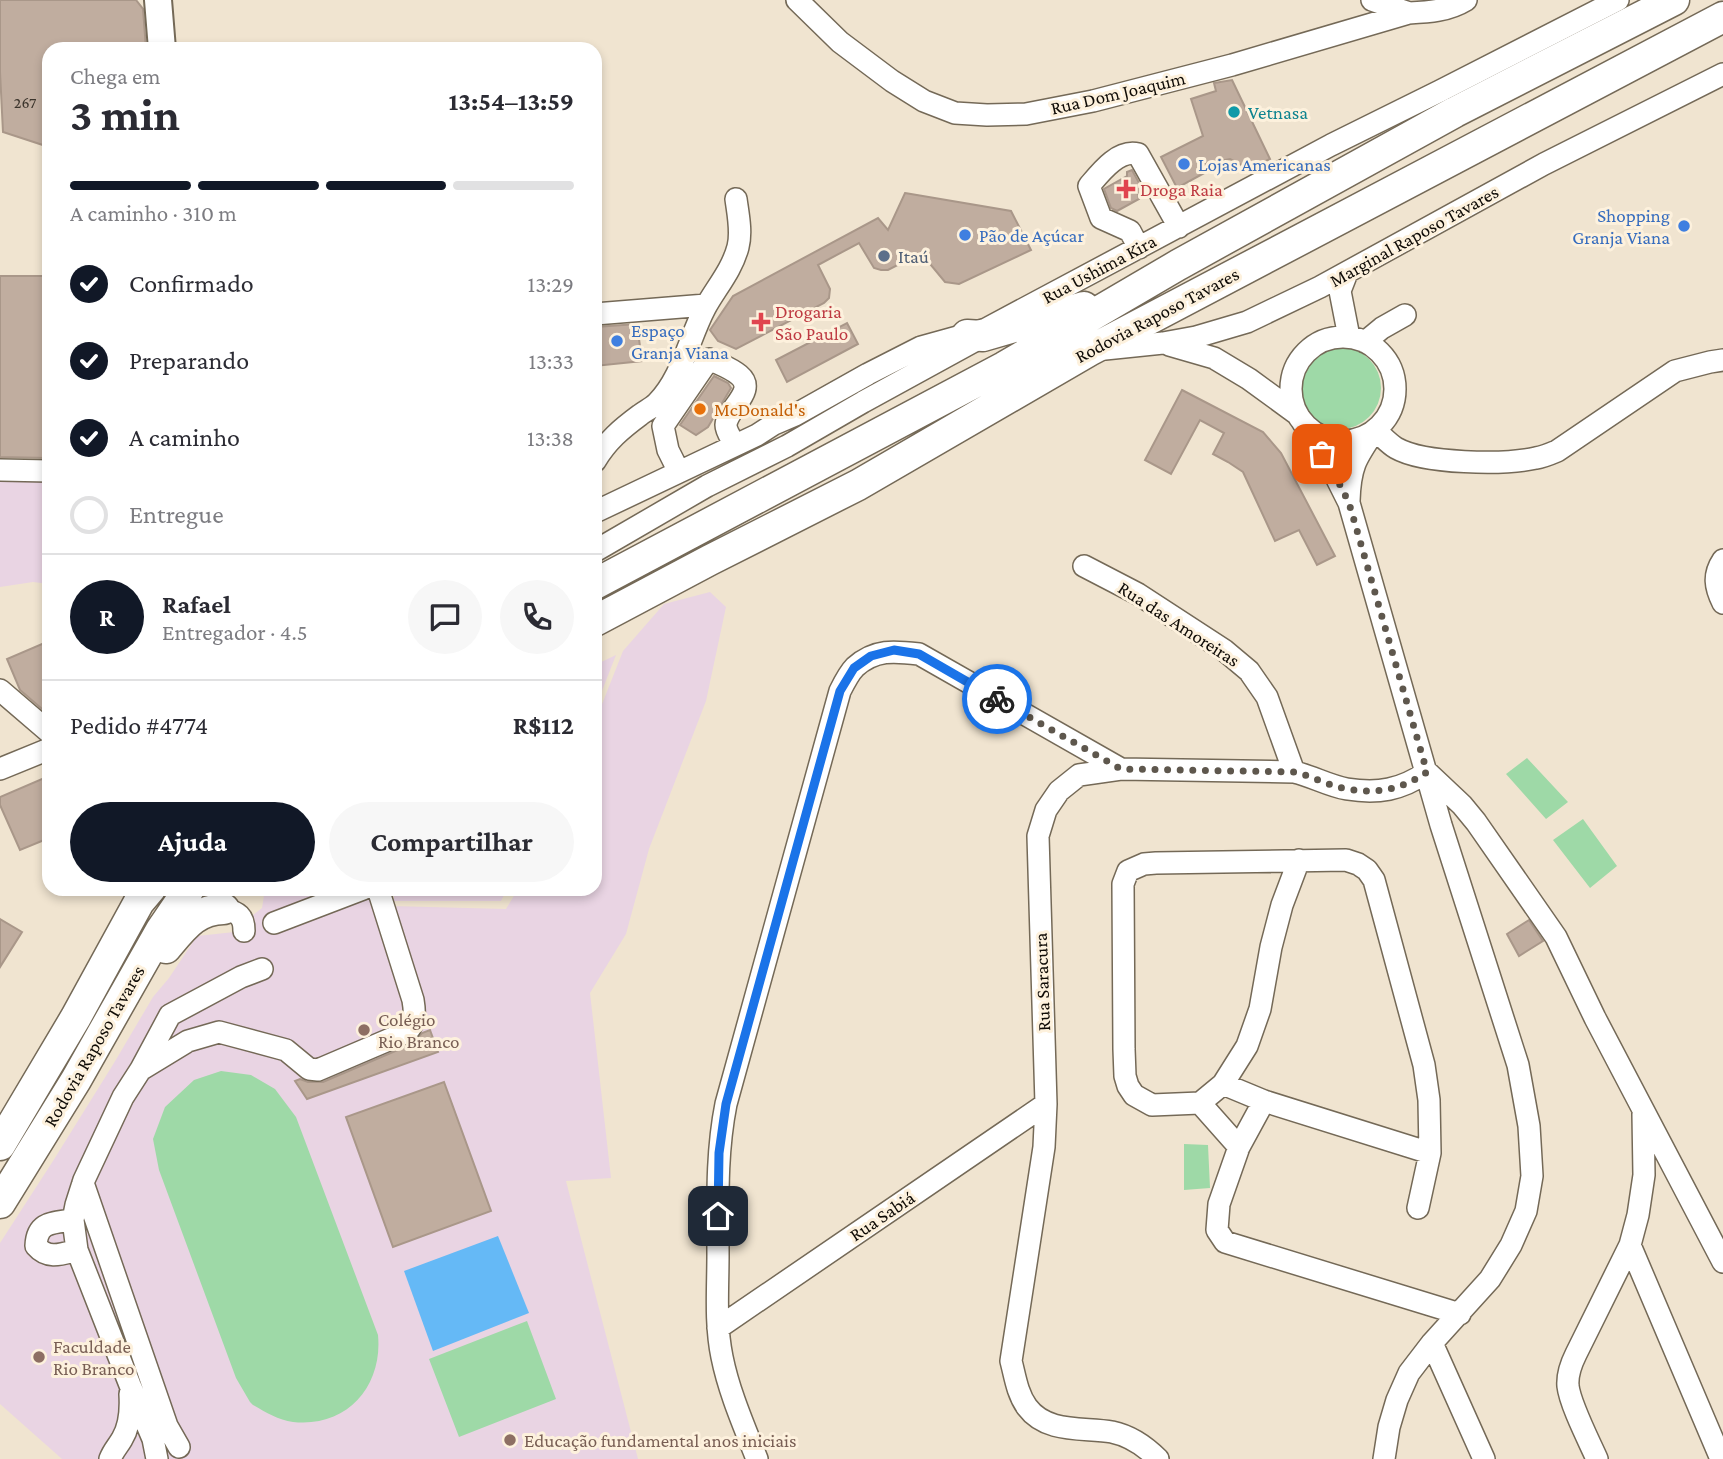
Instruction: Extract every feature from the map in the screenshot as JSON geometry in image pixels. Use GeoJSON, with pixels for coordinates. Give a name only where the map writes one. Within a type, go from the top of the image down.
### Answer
{"type":"FeatureCollection","features":[{"type":"Feature","properties":{"kind":"highway","name":"Rodovia Raposo Tavares"},"geometry":{"type":"LineString","coordinates":[[602,580],[1004,367],[1124,296],[1455,111],[1674,0]]}},
{"type":"Feature","properties":{"kind":"highway","name":"Rodovia Raposo Tavares"},"geometry":{"type":"LineString","coordinates":[[602,617],[858,485],[1089,351],[1723,17]]}},
{"type":"Feature","properties":{"kind":"highway"},"geometry":{"type":"LineString","coordinates":[[975,336],[1124,296]]}},
{"type":"Feature","properties":{"kind":"highway","name":"Rodovia Raposo Tavares"},"geometry":{"type":"LineString","coordinates":[[0,1145],[144,896]]}},
{"type":"Feature","properties":{"kind":"highway","name":"Rodovia Raposo Tavares"},"geometry":{"type":"LineString","coordinates":[[0,1203],[76,1080],[116,1007],[183,896]]}},
{"type":"Feature","properties":{"kind":"highway"},"geometry":{"type":"LineString","coordinates":[[116,1007],[188,922],[207,911],[224,909]]}},
{"type":"Feature","properties":{"kind":"main road"},"geometry":{"type":"LineString","coordinates":[[158,0],[161,42]]}},
{"type":"Feature","properties":{"kind":"street","name":"Rua Dom Joaquim"},"geometry":{"type":"LineString","coordinates":[[797,0],[840,42],[924,101],[955,113],[987,116],[1026,114],[1093,101],[1232,65],[1409,13],[1432,12],[1456,6],[1466,0]]}},
{"type":"Feature","properties":{"kind":"street"},"geometry":{"type":"LineString","coordinates":[[1372,0],[1409,13]]}},
{"type":"Feature","properties":{"kind":"street","name":"Rua Ushima Kira"},"geometry":{"type":"LineString","coordinates":[[602,509],[757,435],[921,347],[947,338],[975,336],[1331,145],[1440,91],[1596,5],[1618,0]]}},
{"type":"Feature","properties":{"kind":"street","name":"Marginal Raposo Tavares"},"geometry":{"type":"LineString","coordinates":[[1089,351],[1196,337],[1247,322],[1321,287],[1544,164],[1723,74]]}},
{"type":"Feature","properties":{"kind":"street"},"geometry":{"type":"LineString","coordinates":[[1139,248],[1130,231],[1101,218],[1089,186],[1113,161],[1132,152],[1138,154],[1179,227]]}},
{"type":"Feature","properties":{"kind":"street"},"geometry":{"type":"LineString","coordinates":[[602,450],[607,442],[656,404],[678,371],[706,306],[723,281],[738,246],[736,199]]}},
{"type":"Feature","properties":{"kind":"street"},"geometry":{"type":"LineString","coordinates":[[1347,273],[1340,291],[1357,339]]}},
{"type":"Feature","properties":{"kind":"street"},"geometry":{"type":"LineString","coordinates":[[602,313],[706,306]]}},
{"type":"Feature","properties":{"kind":"street"},"geometry":{"type":"LineString","coordinates":[[1357,339],[1405,315]]}},
{"type":"Feature","properties":{"kind":"street"},"geometry":{"type":"LineString","coordinates":[[602,547],[706,486],[787,446],[975,336]]}},
{"type":"Feature","properties":{"kind":"street"},"geometry":{"type":"LineString","coordinates":[[1349,503],[1352,468],[1357,456],[1387,417],[1394,401],[1395,383],[1390,366],[1380,352],[1357,339],[1335,337],[1309,349],[1299,360],[1290,386],[1292,401],[1349,503],[1441,825],[1518,1065],[1529,1126],[1532,1176],[1521,1222],[1511,1245],[1490,1279],[1432,1343],[1409,1373],[1389,1427],[1384,1459]]}},
{"type":"Feature","properties":{"kind":"street"},"geometry":{"type":"LineString","coordinates":[[1163,343],[1214,358],[1249,379],[1298,416],[1311,431],[1326,438],[1343,441],[1360,438],[1376,430]]}},
{"type":"Feature","properties":{"kind":"street"},"geometry":{"type":"LineString","coordinates":[[678,472],[668,450],[663,426],[709,359],[741,376],[745,383],[745,392],[726,422],[735,445]]}},
{"type":"Feature","properties":{"kind":"street"},"geometry":{"type":"LineString","coordinates":[[1376,430],[1396,448],[1442,461],[1513,461],[1536,458],[1557,451],[1675,372],[1723,360]]}},
{"type":"Feature","properties":{"kind":"street"},"geometry":{"type":"LineString","coordinates":[[0,470],[42,471]]}},
{"type":"Feature","properties":{"kind":"street"},"geometry":{"type":"LineString","coordinates":[[1723,560],[1715,580],[1723,603]]}},
{"type":"Feature","properties":{"kind":"street","name":"Rua das Amoreiras"},"geometry":{"type":"LineString","coordinates":[[1084,566],[1138,594],[1224,650],[1249,671],[1267,697],[1294,772]]}},
{"type":"Feature","properties":{"kind":"street"},"geometry":{"type":"LineString","coordinates":[[758,1459],[730,1388],[718,1328],[719,1153],[726,1104],[840,691],[854,668],[871,656],[894,650],[919,654],[1121,769]]}},
{"type":"Feature","properties":{"kind":"street"},"geometry":{"type":"LineString","coordinates":[[0,690],[42,726]]}},
{"type":"Feature","properties":{"kind":"street"},"geometry":{"type":"LineString","coordinates":[[0,769],[42,752]]}},
{"type":"Feature","properties":{"kind":"street","name":"Rua Saracura"},"geometry":{"type":"LineString","coordinates":[[1158,1459],[1132,1438],[1113,1432],[1061,1427],[1040,1420],[1027,1407],[1016,1385],[1012,1361],[1044,1147],[1046,1104],[1038,836],[1046,810],[1059,791],[1079,775],[1121,769],[1294,772],[1346,789],[1390,790],[1427,772]]}},
{"type":"Feature","properties":{"kind":"street"},"geometry":{"type":"LineString","coordinates":[[1427,772],[1476,822],[1556,937],[1595,1018],[1723,1262]]}},
{"type":"Feature","properties":{"kind":"street"},"geometry":{"type":"LineString","coordinates":[[1298,860],[1270,947],[1260,1009],[1247,1046],[1223,1084],[1200,1102],[1152,1105],[1133,1096],[1128,1086],[1125,1076],[1123,884],[1128,871],[1144,864],[1156,863],[1298,860],[1346,860],[1358,864],[1367,870],[1374,880],[1424,1065],[1429,1100],[1430,1153],[1418,1208]]}},
{"type":"Feature","properties":{"kind":"street"},"geometry":{"type":"LineString","coordinates":[[275,923],[345,896]]}},
{"type":"Feature","properties":{"kind":"street"},"geometry":{"type":"LineString","coordinates":[[141,1069],[188,1041],[219,1032],[286,1050],[309,1069],[318,1070],[407,1032],[415,1014],[413,1000],[380,896]]}},
{"type":"Feature","properties":{"kind":"street"},"geometry":{"type":"LineString","coordinates":[[224,909],[239,914],[244,922],[244,931]]}},
{"type":"Feature","properties":{"kind":"street"},"geometry":{"type":"LineString","coordinates":[[158,1459],[153,1439],[77,1250],[73,1220],[83,1183],[123,1097],[170,1015],[262,968]]}},
{"type":"Feature","properties":{"kind":"street"},"geometry":{"type":"LineString","coordinates":[[1223,1084],[1264,1101],[1430,1153]]}},
{"type":"Feature","properties":{"kind":"street"},"geometry":{"type":"LineString","coordinates":[[1264,1101],[1239,1147],[1219,1204],[1217,1230],[1225,1242],[1460,1314]]}},
{"type":"Feature","properties":{"kind":"street"},"geometry":{"type":"LineString","coordinates":[[1200,1102],[1239,1147]]}},
{"type":"Feature","properties":{"kind":"street","name":"Rua Sabiá"},"geometry":{"type":"LineString","coordinates":[[718,1328],[1046,1104]]}},
{"type":"Feature","properties":{"kind":"street"},"geometry":{"type":"LineString","coordinates":[[1597,1459],[1568,1389],[1568,1378],[1570,1366],[1630,1245],[1644,1175],[1643,1108]]}},
{"type":"Feature","properties":{"kind":"street"},"geometry":{"type":"LineString","coordinates":[[83,1183],[167,1426],[179,1447]]}},
{"type":"Feature","properties":{"kind":"street"},"geometry":{"type":"LineString","coordinates":[[73,1220],[46,1224],[36,1236],[36,1246],[42,1253],[54,1256],[77,1250]]}},
{"type":"Feature","properties":{"kind":"street"},"geometry":{"type":"LineString","coordinates":[[1630,1245],[1721,1459]]}},
{"type":"Feature","properties":{"kind":"street"},"geometry":{"type":"LineString","coordinates":[[1432,1343],[1484,1459]]}},
{"type":"Feature","properties":{"kind":"street"},"geometry":{"type":"LineString","coordinates":[[110,1459],[122,1440],[129,1421],[130,1385]]}},
{"type":"Feature","properties":{"kind":"shaded area"},"geometry":{"type":"Polygon","coordinates":[[[0,470],[42,471],[42,583],[0,587],[0,470]]]}},
{"type":"Feature","properties":{"kind":"shaded area","name":"Colégio Rio Branco"},"geometry":{"type":"Polygon","coordinates":[[[710,592],[726,607],[706,701],[649,849],[626,934],[590,993],[611,1178],[566,1181],[638,1459],[62,1459],[0,1404],[0,1243],[153,997],[197,936],[244,931],[244,922],[262,908],[264,896],[389,896],[390,906],[506,909],[514,896],[602,896],[602,704],[623,651],[664,604],[710,592]]]}},
{"type":"Feature","properties":{"kind":"shaded area"},"geometry":{"type":"Polygon","coordinates":[[[616,655],[602,691],[602,662],[616,655]]]}},
{"type":"Feature","properties":{"kind":"shaded area"},"geometry":{"type":"Polygon","coordinates":[[[394,896],[504,896],[501,901],[394,901],[394,896]]]}},
{"type":"Feature","properties":{"kind":"green space"},"geometry":{"type":"Polygon","coordinates":[[[1340,347],[1356,350],[1369,359],[1378,372],[1381,388],[1378,404],[1369,417],[1356,426],[1340,429],[1324,426],[1311,417],[1302,404],[1299,388],[1302,372],[1311,359],[1324,350],[1340,347]]]}},
{"type":"Feature","properties":{"kind":"green space"},"geometry":{"type":"Polygon","coordinates":[[[1527,758],[1568,802],[1546,819],[1506,774],[1527,758]]]}},
{"type":"Feature","properties":{"kind":"green space"},"geometry":{"type":"Polygon","coordinates":[[[1583,819],[1617,866],[1590,888],[1553,840],[1583,819]]]}},
{"type":"Feature","properties":{"kind":"green space"},"geometry":{"type":"Polygon","coordinates":[[[221,1071],[251,1075],[275,1089],[296,1117],[378,1335],[378,1354],[367,1387],[345,1411],[329,1418],[312,1422],[287,1421],[250,1402],[236,1378],[159,1170],[153,1139],[165,1107],[194,1080],[221,1071]]]}},
{"type":"Feature","properties":{"kind":"green space"},"geometry":{"type":"Polygon","coordinates":[[[1184,1144],[1208,1145],[1210,1188],[1184,1190],[1184,1144]]]}},
{"type":"Feature","properties":{"kind":"green space"},"geometry":{"type":"Polygon","coordinates":[[[527,1321],[556,1399],[459,1437],[429,1359],[527,1321]]]}},
{"type":"Feature","properties":{"kind":"water"},"geometry":{"type":"Polygon","coordinates":[[[498,1236],[529,1313],[433,1351],[404,1271],[498,1236]]]}},
{"type":"Feature","properties":{"kind":"building"},"geometry":{"type":"Polygon","coordinates":[[[0,0],[136,0],[143,9],[145,42],[42,42],[42,145],[3,132],[0,0]]]}},
{"type":"Feature","properties":{"kind":"building"},"geometry":{"type":"Polygon","coordinates":[[[1232,80],[1270,159],[1249,169],[1230,159],[1204,164],[1208,171],[1177,188],[1161,157],[1203,136],[1191,99],[1216,91],[1214,83],[1232,80]]]}},
{"type":"Feature","properties":{"kind":"building","name":"Droga Raia"},"geometry":{"type":"Polygon","coordinates":[[[1132,170],[1144,192],[1138,195],[1139,199],[1117,211],[1111,208],[1104,189],[1127,176],[1127,172],[1132,170]]]}},
{"type":"Feature","properties":{"kind":"building"},"geometry":{"type":"Polygon","coordinates":[[[905,193],[1011,211],[1031,250],[959,284],[945,282],[921,253],[888,270],[874,268],[859,243],[818,265],[830,289],[829,298],[824,303],[736,349],[718,341],[710,330],[733,296],[878,218],[888,230],[905,193]]]}},
{"type":"Feature","properties":{"kind":"building"},"geometry":{"type":"Polygon","coordinates":[[[0,276],[42,276],[42,458],[0,457],[0,276]]]}},
{"type":"Feature","properties":{"kind":"building"},"geometry":{"type":"Polygon","coordinates":[[[847,323],[858,344],[787,382],[776,360],[847,323]]]}},
{"type":"Feature","properties":{"kind":"building","name":"Espaço Granja Viana"},"geometry":{"type":"Polygon","coordinates":[[[637,324],[642,361],[602,365],[602,326],[637,324]]]}},
{"type":"Feature","properties":{"kind":"building"},"geometry":{"type":"Polygon","coordinates":[[[714,376],[728,383],[731,388],[708,427],[696,435],[680,425],[714,376]]]}},
{"type":"Feature","properties":{"kind":"building"},"geometry":{"type":"Polygon","coordinates":[[[1182,390],[1263,432],[1281,453],[1335,556],[1317,565],[1299,530],[1275,541],[1243,472],[1213,454],[1224,433],[1200,420],[1171,474],[1145,460],[1182,390]]]}},
{"type":"Feature","properties":{"kind":"building"},"geometry":{"type":"Polygon","coordinates":[[[42,644],[42,709],[20,690],[7,659],[42,644]]]}},
{"type":"Feature","properties":{"kind":"building"},"geometry":{"type":"Polygon","coordinates":[[[42,779],[42,841],[20,850],[0,805],[0,797],[42,779]]]}},
{"type":"Feature","properties":{"kind":"building"},"geometry":{"type":"Polygon","coordinates":[[[0,919],[22,932],[0,967],[0,919]]]}},
{"type":"Feature","properties":{"kind":"building"},"geometry":{"type":"Polygon","coordinates":[[[1529,920],[1543,941],[1519,956],[1507,934],[1529,920]]]}},
{"type":"Feature","properties":{"kind":"building"},"geometry":{"type":"Polygon","coordinates":[[[430,1030],[438,1052],[307,1099],[295,1081],[300,1079],[323,1082],[412,1044],[422,1033],[430,1030]]]}},
{"type":"Feature","properties":{"kind":"building"},"geometry":{"type":"Polygon","coordinates":[[[444,1082],[491,1211],[393,1247],[346,1117],[444,1082]]]}},
{"type":"Feature","properties":{"kind":"way so far"},"geometry":{"type":"LineString","coordinates":[[997,699],[1121,769],[1294,772],[1346,789],[1390,790],[1427,772],[1349,503],[1322,454]]}},
{"type":"Feature","properties":{"kind":"place","name":"Vetnasa"},"geometry":{"type":"Point","coordinates":[1234,112]}},
{"type":"Feature","properties":{"kind":"place","name":"Lojas Americanas"},"geometry":{"type":"Point","coordinates":[1184,164]}},
{"type":"Feature","properties":{"kind":"place","name":"Droga Raia"},"geometry":{"type":"Point","coordinates":[1126,189]}},
{"type":"Feature","properties":{"kind":"place","name":"Shopping Granja Viana"},"geometry":{"type":"Point","coordinates":[1684,226]}},
{"type":"Feature","properties":{"kind":"place","name":"Pão de Açúcar"},"geometry":{"type":"Point","coordinates":[965,235]}},
{"type":"Feature","properties":{"kind":"place","name":"Itaú"},"geometry":{"type":"Point","coordinates":[884,256]}},
{"type":"Feature","properties":{"kind":"place","name":"Drogaria São Paulo"},"geometry":{"type":"Point","coordinates":[761,322]}},
{"type":"Feature","properties":{"kind":"place","name":"Espaço Granja Viana"},"geometry":{"type":"Point","coordinates":[617,341]}},
{"type":"Feature","properties":{"kind":"place","name":"McDonald's"},"geometry":{"type":"Point","coordinates":[700,409]}},
{"type":"Feature","properties":{"kind":"place","name":"Colégio Rio Branco"},"geometry":{"type":"Point","coordinates":[364,1030]}},
{"type":"Feature","properties":{"kind":"place","name":"Faculdade Rio Branco"},"geometry":{"type":"Point","coordinates":[39,1357]}},
{"type":"Feature","properties":{"kind":"place","name":"Educação fundamental anos iniciais"},"geometry":{"type":"Point","coordinates":[510,1440]}},
{"type":"Feature","properties":{"kind":"route"},"geometry":{"type":"LineString","coordinates":[[718,1216],[719,1153],[726,1104],[840,691],[854,668],[871,656],[894,650],[919,654],[997,699]]}}]}
